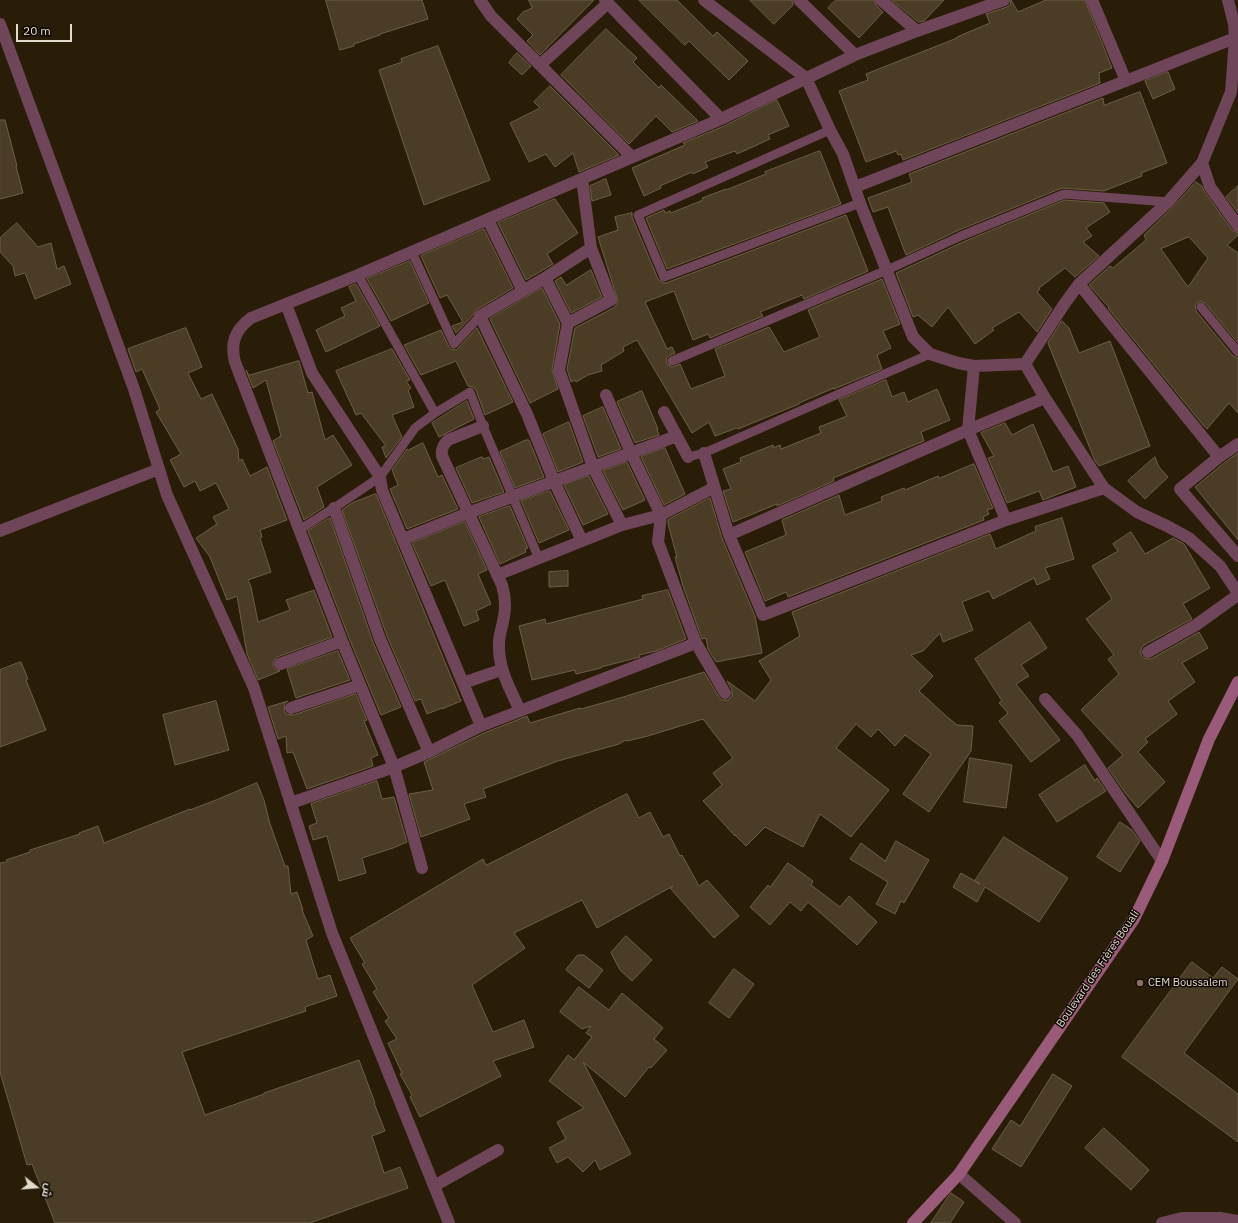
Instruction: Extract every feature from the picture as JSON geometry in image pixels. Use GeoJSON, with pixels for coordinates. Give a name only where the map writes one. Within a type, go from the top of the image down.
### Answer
{"type":"FeatureCollection","features":[{"type":"Feature","properties":{"kind":"street"},"geometry":{"type":"LineString","coordinates":[[480,0],[491,16],[632,157]]}},
{"type":"Feature","properties":{"kind":"street"},"geometry":{"type":"LineString","coordinates":[[704,0],[806,78],[843,154],[860,203],[913,337],[930,354],[958,363],[974,366],[1024,364]]}},
{"type":"Feature","properties":{"kind":"street"},"geometry":{"type":"LineString","coordinates":[[881,0],[916,30]]}},
{"type":"Feature","properties":{"kind":"street"},"geometry":{"type":"LineString","coordinates":[[422,868],[394,767],[342,641],[235,362],[233,346],[239,329],[244,323],[252,318],[488,220],[721,119],[855,55],[916,30],[1002,0]]}},
{"type":"Feature","properties":{"kind":"street"},"geometry":{"type":"LineString","coordinates":[[1092,0],[1126,81]]}},
{"type":"Feature","properties":{"kind":"street"},"geometry":{"type":"LineString","coordinates":[[1024,364],[1079,284],[1168,202],[1202,162],[1231,92],[1237,40],[1228,0]]}},
{"type":"Feature","properties":{"kind":"street"},"geometry":{"type":"LineString","coordinates":[[540,65],[607,1],[624,21],[721,119]]}},
{"type":"Feature","properties":{"kind":"street"},"geometry":{"type":"LineString","coordinates":[[804,2],[855,55]]}},
{"type":"Feature","properties":{"kind":"street"},"geometry":{"type":"LineString","coordinates":[[0,24],[134,389],[167,494],[254,688],[332,933],[449,1223]]}},
{"type":"Feature","properties":{"kind":"street"},"geometry":{"type":"LineString","coordinates":[[855,187],[1126,81],[1237,40]]}},
{"type":"Feature","properties":{"kind":"street"},"geometry":{"type":"LineString","coordinates":[[1202,162],[1210,187],[1238,226]]}},
{"type":"Feature","properties":{"kind":"street"},"geometry":{"type":"LineString","coordinates":[[568,323],[611,300],[591,248],[582,179]]}},
{"type":"Feature","properties":{"kind":"street"},"geometry":{"type":"LineString","coordinates":[[488,220],[523,291]]}},
{"type":"Feature","properties":{"kind":"street"},"geometry":{"type":"LineString","coordinates":[[582,541],[554,481],[527,414],[480,316],[545,278],[591,248]]}},
{"type":"Feature","properties":{"kind":"street"},"geometry":{"type":"LineString","coordinates":[[545,278],[568,323],[559,370],[593,466],[622,525]]}},
{"type":"Feature","properties":{"kind":"street"},"geometry":{"type":"LineString","coordinates":[[1079,284],[1219,457]]}},
{"type":"Feature","properties":{"kind":"street"},"geometry":{"type":"LineString","coordinates":[[286,304],[312,374],[380,477],[382,490],[482,726]]}},
{"type":"Feature","properties":{"kind":"street"},"geometry":{"type":"LineString","coordinates":[[1024,364],[1104,488],[1137,512],[1189,538],[1220,566],[1238,594],[1196,625],[1148,652]]}},
{"type":"Feature","properties":{"kind":"street"},"geometry":{"type":"LineString","coordinates":[[974,366],[968,430],[1006,520]]}},
{"type":"Feature","properties":{"kind":"street"},"geometry":{"type":"LineString","coordinates":[[606,395],[631,453],[661,515],[658,542],[696,643],[725,693]]}},
{"type":"Feature","properties":{"kind":"street"},"geometry":{"type":"LineString","coordinates":[[728,535],[1045,398]]}},
{"type":"Feature","properties":{"kind":"street"},"geometry":{"type":"LineString","coordinates":[[664,412],[688,457]]}},
{"type":"Feature","properties":{"kind":"street"},"geometry":{"type":"LineString","coordinates":[[482,426],[448,440],[442,447],[441,452],[497,575],[504,595],[505,605],[499,642],[499,656],[501,670],[520,711]]}},
{"type":"Feature","properties":{"kind":"street"},"geometry":{"type":"LineString","coordinates":[[403,539],[513,496],[677,436]]}},
{"type":"Feature","properties":{"kind":"street"},"geometry":{"type":"LineString","coordinates":[[1238,444],[1219,457],[1180,489],[1238,556]]}},
{"type":"Feature","properties":{"kind":"street"},"geometry":{"type":"LineString","coordinates":[[704,453],[728,535],[763,616],[1006,520],[1104,488]]}},
{"type":"Feature","properties":{"kind":"street"},"geometry":{"type":"LineString","coordinates":[[0,531],[159,470]]}},
{"type":"Feature","properties":{"kind":"street"},"geometry":{"type":"LineString","coordinates":[[497,575],[622,525],[661,515],[713,488]]}},
{"type":"Feature","properties":{"kind":"street"},"geometry":{"type":"LineString","coordinates":[[334,508],[380,638],[429,752]]}},
{"type":"Feature","properties":{"kind":"street"},"geometry":{"type":"LineString","coordinates":[[280,664],[342,641]]}},
{"type":"Feature","properties":{"kind":"street"},"geometry":{"type":"LineString","coordinates":[[291,803],[394,767],[482,726],[696,643]]}},
{"type":"Feature","properties":{"kind":"street"},"geometry":{"type":"LineString","coordinates":[[464,683],[501,670]]}},
{"type":"Feature","properties":{"kind":"street","name":"Boulevard des Frères Bouali"},"geometry":{"type":"LineString","coordinates":[[913,1223],[958,1174],[1134,919],[1162,861],[1208,739],[1238,682]]}},
{"type":"Feature","properties":{"kind":"street"},"geometry":{"type":"LineString","coordinates":[[291,708],[360,685]]}},
{"type":"Feature","properties":{"kind":"street"},"geometry":{"type":"LineString","coordinates":[[1046,699],[1077,735],[1162,861]]}},
{"type":"Feature","properties":{"kind":"street"},"geometry":{"type":"LineString","coordinates":[[434,1186],[498,1150]]}},
{"type":"Feature","properties":{"kind":"street"},"geometry":{"type":"LineString","coordinates":[[958,1174],[1014,1223]]}},
{"type":"Feature","properties":{"kind":"street"},"geometry":{"type":"LineString","coordinates":[[1162,1223],[1182,1218],[1220,1218],[1238,1221]]}},
{"type":"Feature","properties":{"kind":"lane"},"geometry":{"type":"LineString","coordinates":[[830,130],[638,215],[664,277],[860,203]]}},
{"type":"Feature","properties":{"kind":"lane"},"geometry":{"type":"LineString","coordinates":[[672,361],[887,270],[961,236],[1064,194],[1168,202]]}},
{"type":"Feature","properties":{"kind":"lane"},"geometry":{"type":"LineString","coordinates":[[412,252],[454,344],[480,316]]}},
{"type":"Feature","properties":{"kind":"lane"},"geometry":{"type":"LineString","coordinates":[[358,275],[435,413]]}},
{"type":"Feature","properties":{"kind":"lane"},"geometry":{"type":"LineString","coordinates":[[1201,307],[1238,352]]}},
{"type":"Feature","properties":{"kind":"lane"},"geometry":{"type":"LineString","coordinates":[[688,457],[704,453],[930,354]]}},
{"type":"Feature","properties":{"kind":"lane"},"geometry":{"type":"LineString","coordinates":[[299,530],[380,477],[415,428],[435,413],[470,392],[482,426],[539,559]]}},
{"type":"Feature","properties":{"kind":"building"},"geometry":{"type":"Polygon","coordinates":[[[326,0],[422,0],[428,19],[380,34],[354,44],[354,46],[340,50],[326,0]]]}},
{"type":"Feature","properties":{"kind":"building"},"geometry":{"type":"Polygon","coordinates":[[[529,0],[594,0],[540,55],[527,41],[533,35],[517,19],[523,12],[532,8],[529,0]]]}},
{"type":"Feature","properties":{"kind":"building"},"geometry":{"type":"Polygon","coordinates":[[[639,0],[677,0],[713,36],[717,32],[748,61],[729,80],[689,41],[685,45],[639,0]]]}},
{"type":"Feature","properties":{"kind":"building"},"geometry":{"type":"Polygon","coordinates":[[[750,0],[792,0],[793,5],[774,24],[750,0]]]}},
{"type":"Feature","properties":{"kind":"building"},"geometry":{"type":"Polygon","coordinates":[[[836,0],[874,0],[876,5],[883,12],[859,38],[828,8],[836,0]]]}},
{"type":"Feature","properties":{"kind":"building"},"geometry":{"type":"Polygon","coordinates":[[[892,0],[944,0],[924,21],[919,22],[892,0]]]}},
{"type":"Feature","properties":{"kind":"building"},"geometry":{"type":"Polygon","coordinates":[[[1011,0],[1018,12],[1046,0],[1085,0],[1112,68],[1099,73],[1100,83],[903,160],[901,154],[898,155],[896,151],[866,162],[839,91],[868,80],[866,74],[957,38],[990,23],[986,14],[1007,7],[1010,5],[1011,0]]]}},
{"type":"Feature","properties":{"kind":"building"},"geometry":{"type":"Polygon","coordinates":[[[606,29],[637,58],[633,62],[659,88],[661,85],[698,121],[672,132],[656,116],[629,144],[561,75],[606,29]]]}},
{"type":"Feature","properties":{"kind":"building"},"geometry":{"type":"Polygon","coordinates":[[[438,46],[490,180],[424,205],[379,70],[402,62],[401,59],[438,46]]]}},
{"type":"Feature","properties":{"kind":"building"},"geometry":{"type":"Polygon","coordinates":[[[517,53],[531,66],[522,75],[509,63],[517,53]]]}},
{"type":"Feature","properties":{"kind":"building"},"geometry":{"type":"Polygon","coordinates":[[[1168,72],[1175,89],[1153,99],[1145,81],[1168,72]]]}},
{"type":"Feature","properties":{"kind":"building"},"geometry":{"type":"Polygon","coordinates":[[[550,86],[619,155],[579,172],[573,153],[555,167],[546,154],[529,162],[510,123],[540,108],[534,102],[550,86]]]}},
{"type":"Feature","properties":{"kind":"building"},"geometry":{"type":"Polygon","coordinates":[[[1140,92],[1167,163],[1141,173],[1142,176],[1104,191],[1062,188],[959,230],[906,255],[888,207],[873,212],[868,198],[912,182],[909,174],[1103,98],[1104,105],[1140,92]]]}},
{"type":"Feature","properties":{"kind":"building"},"geometry":{"type":"Polygon","coordinates":[[[777,100],[789,126],[768,135],[770,139],[737,154],[735,151],[705,162],[708,167],[693,174],[692,172],[660,186],[661,188],[644,196],[632,168],[685,145],[683,143],[724,126],[777,100]]]}},
{"type":"Feature","properties":{"kind":"building"},"geometry":{"type":"Polygon","coordinates":[[[0,120],[5,120],[23,193],[0,199],[0,120]]]}},
{"type":"Feature","properties":{"kind":"building"},"geometry":{"type":"Polygon","coordinates":[[[820,151],[841,204],[667,269],[646,218],[664,210],[665,213],[670,211],[671,213],[703,200],[702,198],[726,190],[766,174],[765,172],[820,151]]]}},
{"type":"Feature","properties":{"kind":"building"},"geometry":{"type":"Polygon","coordinates":[[[606,179],[611,195],[592,201],[590,186],[606,179]]]}},
{"type":"Feature","properties":{"kind":"building"},"geometry":{"type":"Polygon","coordinates":[[[1196,182],[1202,186],[1232,230],[1238,233],[1238,235],[1227,245],[1238,253],[1238,343],[1205,303],[1200,301],[1195,305],[1196,311],[1233,356],[1238,358],[1238,413],[1229,403],[1207,429],[1108,308],[1109,307],[1089,285],[1110,266],[1113,268],[1146,240],[1144,235],[1196,182]],[[1189,237],[1161,249],[1188,287],[1208,258],[1189,237]]]}},
{"type":"Feature","properties":{"kind":"building"},"geometry":{"type":"Polygon","coordinates":[[[1238,186],[1238,213],[1226,197],[1238,186]]]}},
{"type":"Feature","properties":{"kind":"building"},"geometry":{"type":"Polygon","coordinates":[[[555,199],[578,233],[547,254],[553,264],[526,280],[498,223],[555,199]]]}},
{"type":"Feature","properties":{"kind":"building"},"geometry":{"type":"Polygon","coordinates":[[[1065,200],[1104,203],[1110,212],[1086,228],[1092,236],[1083,242],[1099,256],[1075,277],[1065,268],[1039,288],[1040,289],[1037,292],[1052,309],[1037,332],[1019,312],[992,328],[994,330],[975,344],[948,307],[932,327],[918,315],[913,317],[896,273],[963,242],[1065,200]]]}},
{"type":"Feature","properties":{"kind":"building"},"geometry":{"type":"Polygon","coordinates":[[[632,213],[632,217],[658,279],[663,283],[846,215],[868,271],[804,299],[802,295],[760,312],[763,316],[710,338],[708,334],[693,340],[674,291],[645,302],[667,349],[672,347],[675,353],[667,357],[667,364],[672,367],[680,364],[691,389],[725,376],[715,349],[769,327],[784,352],[820,337],[808,310],[882,279],[900,324],[883,331],[891,348],[877,355],[882,369],[738,429],[737,428],[715,436],[709,422],[692,433],[637,340],[623,347],[624,351],[601,365],[602,371],[588,375],[576,382],[575,380],[571,382],[567,369],[575,328],[615,307],[618,301],[598,237],[618,230],[615,217],[632,213]]]}},
{"type":"Feature","properties":{"kind":"building"},"geometry":{"type":"Polygon","coordinates":[[[17,223],[38,247],[51,243],[57,269],[64,266],[71,284],[35,299],[25,273],[15,276],[13,266],[0,252],[0,238],[17,223]]]}},
{"type":"Feature","properties":{"kind":"building"},"geometry":{"type":"Polygon","coordinates":[[[484,229],[513,288],[476,310],[456,333],[452,326],[463,322],[447,295],[440,298],[421,256],[484,229]]]}},
{"type":"Feature","properties":{"kind":"building"},"geometry":{"type":"Polygon","coordinates":[[[410,261],[429,303],[391,321],[367,279],[410,261]]]}},
{"type":"Feature","properties":{"kind":"building"},"geometry":{"type":"Polygon","coordinates":[[[591,270],[602,297],[571,313],[555,281],[561,277],[566,285],[591,270]]]}},
{"type":"Feature","properties":{"kind":"building"},"geometry":{"type":"Polygon","coordinates":[[[356,284],[380,326],[326,352],[316,330],[345,316],[341,308],[356,301],[349,287],[356,284]]]}},
{"type":"Feature","properties":{"kind":"building"},"geometry":{"type":"Polygon","coordinates":[[[542,288],[560,324],[552,369],[558,389],[530,403],[490,319],[542,288]]]}},
{"type":"Feature","properties":{"kind":"building"},"geometry":{"type":"Polygon","coordinates":[[[1062,321],[1069,328],[1079,353],[1110,341],[1150,446],[1099,466],[1095,461],[1048,343],[1062,321]]]}},
{"type":"Feature","properties":{"kind":"building"},"geometry":{"type":"Polygon","coordinates":[[[186,328],[202,367],[188,373],[201,399],[212,394],[238,449],[239,461],[242,459],[250,476],[267,467],[287,520],[260,530],[262,537],[260,538],[271,572],[248,580],[251,587],[258,622],[290,610],[286,600],[314,590],[332,637],[277,657],[273,662],[273,666],[276,670],[280,671],[258,680],[247,654],[237,596],[227,600],[210,557],[196,538],[217,524],[213,517],[229,509],[216,483],[200,491],[195,481],[184,487],[170,460],[181,454],[156,412],[160,409],[142,369],[136,372],[128,349],[186,328]]]}},
{"type":"Feature","properties":{"kind":"building"},"geometry":{"type":"Polygon","coordinates":[[[477,328],[513,402],[485,415],[476,390],[473,387],[468,386],[456,361],[421,375],[404,345],[441,330],[449,347],[456,350],[477,328]]]}},
{"type":"Feature","properties":{"kind":"building"},"geometry":{"type":"Polygon","coordinates":[[[392,349],[410,380],[406,381],[411,388],[408,390],[414,407],[392,415],[402,437],[386,458],[382,447],[386,446],[361,413],[356,415],[336,371],[392,349]]]}},
{"type":"Feature","properties":{"kind":"building"},"geometry":{"type":"Polygon","coordinates":[[[299,361],[308,393],[312,392],[325,440],[333,435],[352,465],[317,487],[324,507],[304,520],[273,441],[281,436],[266,380],[253,388],[246,370],[249,375],[299,361]]]}},
{"type":"Feature","properties":{"kind":"building"},"geometry":{"type":"Polygon","coordinates":[[[886,380],[892,397],[904,392],[908,402],[937,389],[950,420],[921,432],[924,441],[833,478],[834,481],[777,506],[777,504],[733,522],[723,491],[731,489],[723,469],[741,462],[740,458],[773,445],[773,448],[780,445],[781,449],[821,433],[819,427],[847,416],[839,400],[886,380]]]}},
{"type":"Feature","properties":{"kind":"building"},"geometry":{"type":"Polygon","coordinates":[[[642,391],[658,429],[659,435],[635,443],[617,402],[642,391]]]}},
{"type":"Feature","properties":{"kind":"building"},"geometry":{"type":"Polygon","coordinates":[[[467,401],[474,419],[439,437],[432,423],[467,401]]]}},
{"type":"Feature","properties":{"kind":"building"},"geometry":{"type":"Polygon","coordinates":[[[603,407],[621,449],[598,457],[583,416],[603,407]]]}},
{"type":"Feature","properties":{"kind":"building"},"geometry":{"type":"Polygon","coordinates":[[[569,422],[583,462],[558,472],[543,434],[569,422]]]}},
{"type":"Feature","properties":{"kind":"building"},"geometry":{"type":"Polygon","coordinates":[[[1005,423],[1012,435],[1033,424],[1053,472],[1068,466],[1076,487],[1043,500],[1039,491],[1007,503],[988,458],[994,456],[981,433],[1005,423]]]}},
{"type":"Feature","properties":{"kind":"building"},"geometry":{"type":"Polygon","coordinates":[[[529,440],[544,477],[515,488],[500,452],[529,440]]]}},
{"type":"Feature","properties":{"kind":"building"},"geometry":{"type":"Polygon","coordinates":[[[423,443],[438,477],[442,475],[458,509],[407,529],[390,489],[398,485],[392,470],[407,449],[408,450],[423,443]]]}},
{"type":"Feature","properties":{"kind":"building"},"geometry":{"type":"Polygon","coordinates":[[[665,448],[685,494],[664,505],[641,457],[665,448]]]}},
{"type":"Feature","properties":{"kind":"building"},"geometry":{"type":"Polygon","coordinates":[[[1238,453],[1238,540],[1195,487],[1238,453]]]}},
{"type":"Feature","properties":{"kind":"building"},"geometry":{"type":"Polygon","coordinates":[[[482,457],[483,459],[489,457],[504,492],[472,503],[456,468],[482,457]]]}},
{"type":"Feature","properties":{"kind":"building"},"geometry":{"type":"Polygon","coordinates":[[[1155,457],[1159,467],[1168,477],[1145,499],[1128,481],[1155,457]]]}},
{"type":"Feature","properties":{"kind":"building"},"geometry":{"type":"Polygon","coordinates":[[[627,462],[645,500],[623,510],[603,471],[627,462]]]}},
{"type":"Feature","properties":{"kind":"building"},"geometry":{"type":"Polygon","coordinates":[[[974,464],[993,508],[987,510],[989,514],[983,517],[984,520],[788,597],[786,592],[765,601],[745,552],[786,535],[782,520],[839,495],[845,515],[882,501],[881,497],[904,488],[905,490],[938,476],[939,478],[974,464]]]}},
{"type":"Feature","properties":{"kind":"building"},"geometry":{"type":"Polygon","coordinates":[[[589,476],[608,514],[583,525],[564,485],[589,476]]]}},
{"type":"Feature","properties":{"kind":"building"},"geometry":{"type":"Polygon","coordinates":[[[550,491],[569,530],[539,543],[521,501],[550,491]]]}},
{"type":"Feature","properties":{"kind":"building"},"geometry":{"type":"Polygon","coordinates":[[[376,494],[461,701],[427,714],[421,699],[415,701],[387,636],[342,510],[352,503],[376,494]]]}},
{"type":"Feature","properties":{"kind":"building"},"geometry":{"type":"Polygon","coordinates":[[[710,498],[722,538],[755,616],[762,653],[716,662],[708,649],[706,638],[702,639],[683,586],[668,524],[668,520],[710,498]]]}},
{"type":"Feature","properties":{"kind":"building"},"geometry":{"type":"Polygon","coordinates":[[[510,506],[528,548],[525,549],[526,552],[500,564],[479,517],[510,506]]]}},
{"type":"Feature","properties":{"kind":"building"},"geometry":{"type":"Polygon","coordinates":[[[330,518],[373,642],[401,707],[381,715],[349,638],[308,531],[330,518]]]}},
{"type":"Feature","properties":{"kind":"building"},"geometry":{"type":"Polygon","coordinates":[[[1062,518],[1074,559],[1045,568],[1050,579],[1037,585],[1034,578],[993,599],[989,591],[962,602],[973,630],[943,642],[940,633],[923,651],[911,655],[933,676],[919,691],[957,725],[973,726],[971,751],[929,812],[903,794],[931,754],[905,735],[895,746],[878,729],[871,737],[856,724],[836,748],[889,790],[851,837],[820,814],[803,847],[765,827],[746,846],[703,801],[722,785],[713,773],[733,758],[703,719],[648,736],[626,740],[619,744],[558,761],[483,789],[486,797],[464,804],[470,819],[421,837],[409,794],[433,790],[424,762],[484,733],[527,716],[530,723],[620,698],[704,672],[722,700],[728,700],[732,696],[732,690],[727,681],[755,701],[771,680],[759,661],[800,636],[792,612],[990,534],[996,549],[1036,531],[1035,527],[1062,518]]]}},
{"type":"Feature","properties":{"kind":"building"},"geometry":{"type":"Polygon","coordinates":[[[465,522],[487,570],[478,574],[491,604],[476,611],[479,620],[464,626],[445,580],[431,586],[412,543],[465,522]]]}},
{"type":"Feature","properties":{"kind":"building"},"geometry":{"type":"Polygon","coordinates":[[[1131,532],[1145,554],[1173,538],[1184,544],[1210,588],[1183,604],[1192,619],[1144,645],[1141,649],[1141,655],[1144,658],[1151,659],[1199,632],[1208,648],[1182,663],[1195,682],[1168,701],[1177,714],[1145,739],[1148,742],[1138,752],[1165,782],[1138,808],[1108,768],[1123,755],[1081,710],[1119,674],[1108,659],[1114,655],[1086,619],[1112,599],[1092,566],[1118,551],[1113,544],[1131,532]]]}},
{"type":"Feature","properties":{"kind":"building"},"geometry":{"type":"Polygon","coordinates":[[[568,571],[568,586],[549,587],[549,572],[568,571]]]}},
{"type":"Feature","properties":{"kind":"building"},"geometry":{"type":"Polygon","coordinates":[[[668,590],[686,639],[656,651],[639,655],[640,657],[601,668],[576,674],[575,670],[532,680],[519,626],[545,619],[546,624],[643,599],[642,596],[668,590]]]}},
{"type":"Feature","properties":{"kind":"building"},"geometry":{"type":"Polygon","coordinates":[[[1030,622],[1047,648],[1021,665],[1029,676],[1016,684],[1060,740],[1031,762],[999,721],[1008,713],[999,703],[1002,701],[975,659],[1030,622]]]}},
{"type":"Feature","properties":{"kind":"building"},"geometry":{"type":"Polygon","coordinates":[[[338,651],[350,680],[296,698],[287,669],[338,651]]]}},
{"type":"Feature","properties":{"kind":"building"},"geometry":{"type":"Polygon","coordinates":[[[21,662],[28,679],[26,680],[46,730],[0,747],[0,670],[21,662]]]}},
{"type":"Feature","properties":{"kind":"building"},"geometry":{"type":"Polygon","coordinates":[[[356,694],[367,720],[364,721],[378,755],[371,758],[373,766],[307,789],[293,752],[287,753],[286,736],[278,739],[268,707],[288,701],[285,703],[284,710],[286,714],[293,715],[356,694]]]}},
{"type":"Feature","properties":{"kind":"building"},"geometry":{"type":"Polygon","coordinates":[[[216,701],[229,750],[175,765],[163,715],[216,701]]]}},
{"type":"Feature","properties":{"kind":"building"},"geometry":{"type":"Polygon","coordinates":[[[970,758],[1012,765],[1006,808],[964,802],[970,758]]]}},
{"type":"Feature","properties":{"kind":"building"},"geometry":{"type":"Polygon","coordinates":[[[1085,765],[1095,781],[1097,778],[1106,791],[1057,822],[1039,795],[1085,765]]]}},
{"type":"Feature","properties":{"kind":"building"},"geometry":{"type":"Polygon","coordinates":[[[377,781],[382,799],[394,797],[407,842],[362,858],[366,873],[339,881],[327,836],[313,840],[309,826],[317,823],[311,804],[377,781]]]}},
{"type":"Feature","properties":{"kind":"building"},"geometry":{"type":"Polygon","coordinates":[[[257,783],[285,866],[288,866],[291,894],[297,892],[302,910],[313,936],[306,940],[318,979],[330,975],[337,996],[305,1007],[306,1011],[182,1052],[205,1115],[359,1060],[385,1131],[372,1136],[384,1173],[400,1167],[408,1188],[310,1223],[55,1223],[32,1164],[27,1165],[0,1072],[0,863],[7,862],[6,860],[30,852],[30,850],[80,834],[79,833],[98,826],[104,843],[257,783]]]}},
{"type":"Feature","properties":{"kind":"building"},"geometry":{"type":"Polygon","coordinates":[[[627,794],[639,818],[650,812],[663,837],[669,834],[680,856],[682,855],[699,886],[707,880],[739,916],[714,938],[670,888],[673,886],[597,928],[582,900],[514,933],[525,948],[472,985],[493,1032],[524,1020],[534,1047],[493,1061],[501,1076],[420,1117],[410,1097],[412,1095],[400,1074],[402,1073],[388,1043],[397,1039],[385,1021],[389,1018],[373,992],[377,989],[362,964],[365,963],[350,938],[483,859],[486,865],[627,794]]]}},
{"type":"Feature","properties":{"kind":"building"},"geometry":{"type":"Polygon","coordinates":[[[1120,822],[1132,830],[1140,841],[1120,872],[1097,857],[1120,822]]]}},
{"type":"Feature","properties":{"kind":"building"},"geometry":{"type":"Polygon","coordinates":[[[1004,837],[1068,878],[1039,922],[985,887],[977,902],[953,887],[961,873],[980,884],[975,881],[1004,837]]]}},
{"type":"Feature","properties":{"kind":"building"},"geometry":{"type":"Polygon","coordinates":[[[896,841],[929,860],[904,903],[901,901],[895,914],[876,904],[888,882],[850,859],[861,843],[885,861],[896,841]]]}},
{"type":"Feature","properties":{"kind":"building"},"geometry":{"type":"Polygon","coordinates":[[[788,863],[813,881],[811,885],[840,907],[849,896],[877,922],[857,945],[808,902],[801,911],[790,902],[770,925],[750,907],[768,885],[770,887],[788,863]]]}},
{"type":"Feature","properties":{"kind":"building"},"geometry":{"type":"Polygon","coordinates":[[[626,936],[652,960],[632,981],[620,970],[611,953],[626,936]]]}},
{"type":"Feature","properties":{"kind":"building"},"geometry":{"type":"Polygon","coordinates":[[[578,955],[584,955],[603,970],[589,988],[566,970],[578,955]]]}},
{"type":"Feature","properties":{"kind":"building"},"geometry":{"type":"Polygon","coordinates":[[[1192,962],[1213,978],[1222,967],[1238,979],[1184,1053],[1238,1094],[1238,1142],[1122,1057],[1192,962]]]}},
{"type":"Feature","properties":{"kind":"building"},"geometry":{"type":"Polygon","coordinates":[[[734,969],[754,984],[729,1018],[709,1003],[734,969]]]}},
{"type":"Feature","properties":{"kind":"building"},"geometry":{"type":"Polygon","coordinates":[[[579,987],[609,1010],[622,993],[663,1028],[654,1039],[667,1050],[651,1068],[649,1067],[625,1097],[583,1062],[631,1154],[600,1170],[595,1160],[583,1172],[568,1157],[557,1163],[549,1148],[566,1139],[557,1122],[584,1108],[549,1081],[568,1055],[574,1060],[592,1037],[586,1033],[591,1026],[582,1029],[560,1012],[579,987]]]}},
{"type":"Feature","properties":{"kind":"building"},"geometry":{"type":"Polygon","coordinates":[[[1053,1074],[1072,1086],[1021,1167],[992,1149],[1011,1120],[1020,1126],[1053,1074]]]}},
{"type":"Feature","properties":{"kind":"building"},"geometry":{"type":"Polygon","coordinates":[[[1104,1128],[1149,1170],[1131,1190],[1085,1148],[1104,1128]]]}},
{"type":"Feature","properties":{"kind":"building"},"geometry":{"type":"Polygon","coordinates":[[[951,1193],[964,1202],[950,1223],[931,1223],[951,1193]]]}},
{"type":"Feature","properties":{"kind":"place","name":"CEM Boussalem"},"geometry":{"type":"Point","coordinates":[1140,983]}}]}
